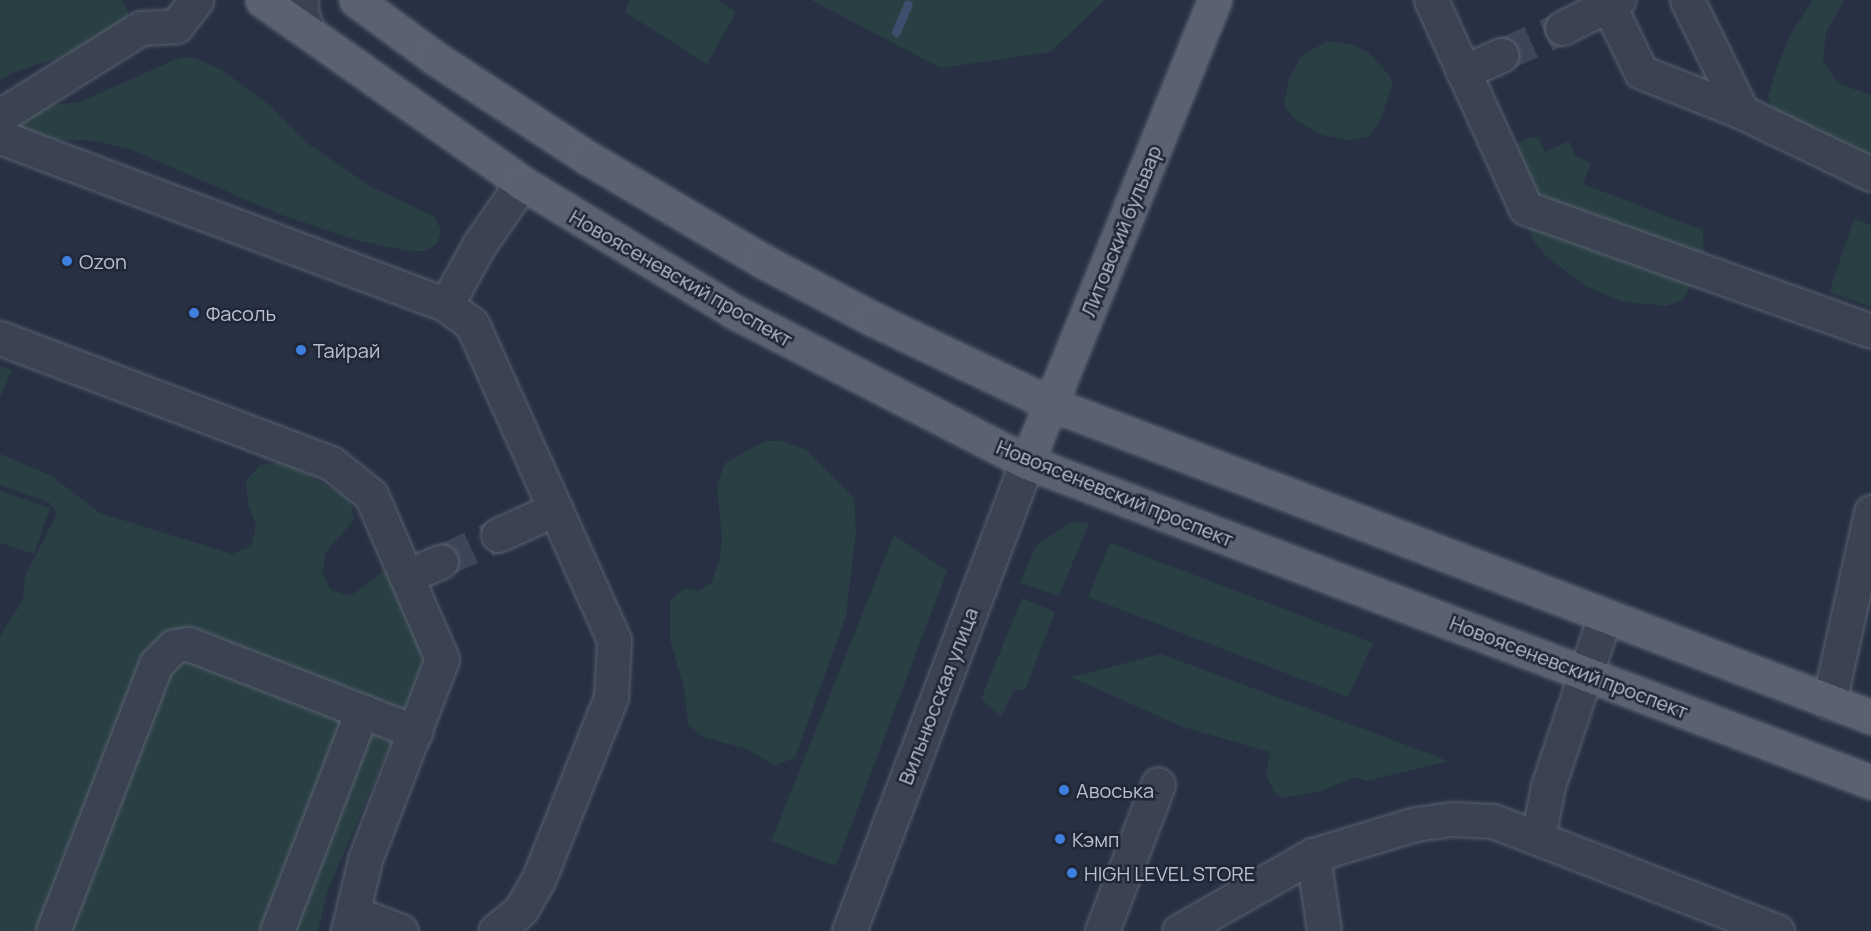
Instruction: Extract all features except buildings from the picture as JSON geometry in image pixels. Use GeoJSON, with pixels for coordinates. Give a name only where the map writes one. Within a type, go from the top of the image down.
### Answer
{"type":"FeatureCollection","features":[{"type":"Feature","properties":{"kind":"main road","name":"Новоясеневский проспект"},"geometry":{"type":"LineString","coordinates":[[262,0],[522,183],[733,311],[1027,462],[1871,782]]}},
{"type":"Feature","properties":{"kind":"main road"},"geometry":{"type":"LineString","coordinates":[[356,0],[435,58],[579,152],[761,260],[873,320],[1051,404],[1871,717]]}},
{"type":"Feature","properties":{"kind":"main road","name":"Литовский бульвар"},"geometry":{"type":"LineString","coordinates":[[1027,462],[1215,0]]}},
{"type":"Feature","properties":{"kind":"street"},"geometry":{"type":"LineString","coordinates":[[0,116],[141,28],[176,26],[196,0]]}},
{"type":"Feature","properties":{"kind":"street"},"geometry":{"type":"LineString","coordinates":[[302,0],[301,12],[308,32]]}},
{"type":"Feature","properties":{"kind":"street"},"geometry":{"type":"LineString","coordinates":[[1431,0],[1526,208],[1871,331]]}},
{"type":"Feature","properties":{"kind":"street"},"geometry":{"type":"LineString","coordinates":[[1687,0],[1742,112]]}},
{"type":"Feature","properties":{"kind":"street"},"geometry":{"type":"LineString","coordinates":[[1562,28],[1611,2],[1641,72],[1742,112],[1871,174]]}},
{"type":"Feature","properties":{"kind":"street"},"geometry":{"type":"LineString","coordinates":[[1463,72],[1501,55]]}},
{"type":"Feature","properties":{"kind":"street"},"geometry":{"type":"LineString","coordinates":[[0,137],[446,306],[472,324],[614,640],[611,697],[538,880],[521,910],[495,931]]}},
{"type":"Feature","properties":{"kind":"street"},"geometry":{"type":"LineString","coordinates":[[446,306],[479,245],[522,183]]}},
{"type":"Feature","properties":{"kind":"street"},"geometry":{"type":"LineString","coordinates":[[0,338],[331,464],[371,495],[442,659],[416,732],[365,860],[351,922],[401,931]]}},
{"type":"Feature","properties":{"kind":"street","name":"Вильнюсская улица"},"geometry":{"type":"LineString","coordinates":[[849,931],[1027,462]]}},
{"type":"Feature","properties":{"kind":"street"},"geometry":{"type":"LineString","coordinates":[[498,535],[555,509]]}},
{"type":"Feature","properties":{"kind":"street"},"geometry":{"type":"LineString","coordinates":[[1829,702],[1871,512]]}},
{"type":"Feature","properties":{"kind":"street"},"geometry":{"type":"LineString","coordinates":[[408,576],[441,561]]}},
{"type":"Feature","properties":{"kind":"street"},"geometry":{"type":"LineString","coordinates":[[1538,837],[1548,786],[1605,616]]}},
{"type":"Feature","properties":{"kind":"street"},"geometry":{"type":"LineString","coordinates":[[53,931],[161,655],[174,646],[189,644],[416,732]]}},
{"type":"Feature","properties":{"kind":"street"},"geometry":{"type":"LineString","coordinates":[[276,931],[362,711]]}},
{"type":"Feature","properties":{"kind":"street"},"geometry":{"type":"LineString","coordinates":[[1102,931],[1158,783]]}},
{"type":"Feature","properties":{"kind":"street"},"geometry":{"type":"LineString","coordinates":[[1179,931],[1194,919],[1313,855],[1416,824],[1452,819],[1493,821],[1777,931]]}},
{"type":"Feature","properties":{"kind":"street"},"geometry":{"type":"LineString","coordinates":[[1313,855],[1324,931]]}},
{"type":"Feature","properties":{"kind":"green space"},"geometry":{"type":"Polygon","coordinates":[[[0,0],[121,0],[128,11],[127,26],[75,52],[12,73],[0,81],[0,0]]]}},
{"type":"Feature","properties":{"kind":"green space"},"geometry":{"type":"Polygon","coordinates":[[[630,0],[718,0],[736,12],[707,64],[625,12],[630,0]]]}},
{"type":"Feature","properties":{"kind":"green space"},"geometry":{"type":"Polygon","coordinates":[[[811,0],[1105,0],[1050,52],[941,68],[811,0]]]}},
{"type":"Feature","properties":{"kind":"green space"},"geometry":{"type":"Polygon","coordinates":[[[1813,0],[1844,0],[1826,33],[1823,60],[1837,83],[1871,95],[1871,162],[1777,113],[1768,97],[1777,67],[1792,32],[1813,0]]]}},
{"type":"Feature","properties":{"kind":"green space"},"geometry":{"type":"Polygon","coordinates":[[[1327,41],[1353,45],[1369,53],[1393,82],[1380,121],[1368,137],[1348,140],[1322,135],[1297,121],[1284,106],[1289,79],[1301,56],[1327,41]]]}},
{"type":"Feature","properties":{"kind":"green space"},"geometry":{"type":"Polygon","coordinates":[[[181,57],[195,58],[222,70],[269,105],[310,145],[370,186],[435,217],[441,230],[437,244],[424,251],[409,251],[360,241],[279,214],[130,149],[96,141],[48,139],[19,127],[19,117],[34,107],[80,102],[181,57]]]}},
{"type":"Feature","properties":{"kind":"green space"},"geometry":{"type":"Polygon","coordinates":[[[1538,137],[1545,152],[1569,141],[1575,156],[1591,163],[1583,184],[1703,230],[1704,258],[1683,300],[1666,306],[1620,301],[1584,285],[1546,256],[1532,239],[1517,152],[1518,144],[1526,138],[1538,137]]]}},
{"type":"Feature","properties":{"kind":"green space"},"geometry":{"type":"Polygon","coordinates":[[[1854,219],[1871,225],[1871,307],[1829,292],[1854,219]]]}},
{"type":"Feature","properties":{"kind":"green space"},"geometry":{"type":"Polygon","coordinates":[[[0,366],[12,370],[0,398],[0,366]]]}},
{"type":"Feature","properties":{"kind":"green space"},"geometry":{"type":"Polygon","coordinates":[[[765,441],[782,441],[806,450],[854,498],[856,530],[846,616],[795,758],[775,765],[744,748],[703,737],[688,724],[684,687],[670,639],[670,600],[685,588],[699,591],[711,583],[719,562],[722,539],[717,486],[725,463],[765,441]]]}},
{"type":"Feature","properties":{"kind":"green space"},"geometry":{"type":"Polygon","coordinates":[[[0,454],[50,475],[100,513],[232,554],[252,546],[256,525],[248,504],[246,481],[260,465],[281,462],[299,469],[351,501],[354,520],[326,552],[322,573],[331,590],[351,596],[385,570],[401,583],[423,637],[423,658],[419,678],[328,890],[318,931],[0,931],[0,636],[23,600],[25,576],[57,514],[50,503],[0,485],[0,454]]]}},
{"type":"Feature","properties":{"kind":"green space"},"geometry":{"type":"Polygon","coordinates":[[[0,491],[50,508],[34,554],[0,543],[0,491]]]}},
{"type":"Feature","properties":{"kind":"green space"},"geometry":{"type":"Polygon","coordinates":[[[1071,522],[1089,523],[1059,596],[1020,583],[1036,546],[1071,522]]]}},
{"type":"Feature","properties":{"kind":"green space"},"geometry":{"type":"Polygon","coordinates":[[[894,535],[947,571],[836,866],[771,841],[894,535]]]}},
{"type":"Feature","properties":{"kind":"green space"},"geometry":{"type":"Polygon","coordinates":[[[1110,543],[1373,643],[1348,697],[1088,597],[1110,543]]]}},
{"type":"Feature","properties":{"kind":"green space"},"geometry":{"type":"Polygon","coordinates":[[[1022,598],[1055,612],[1025,690],[1014,690],[1001,717],[981,699],[1022,598]]]}},
{"type":"Feature","properties":{"kind":"green space"},"geometry":{"type":"Polygon","coordinates":[[[1161,654],[1448,761],[1366,781],[1355,777],[1321,791],[1282,798],[1274,792],[1266,774],[1270,752],[1183,727],[1071,677],[1161,654]]]}},
{"type":"Feature","properties":{"kind":"waterway"},"geometry":{"type":"LineString","coordinates":[[896,32],[908,4]]}},
{"type":"Feature","properties":{"kind":"tunnel"},"geometry":{"type":"LineString","coordinates":[[1501,55],[1562,28]]}},
{"type":"Feature","properties":{"kind":"tunnel"},"geometry":{"type":"LineString","coordinates":[[441,561],[498,535]]}},
{"type":"Feature","properties":{"kind":"place","name":"Ozon"},"geometry":{"type":"Point","coordinates":[67,261]}},
{"type":"Feature","properties":{"kind":"place","name":"Фасоль"},"geometry":{"type":"Point","coordinates":[194,313]}},
{"type":"Feature","properties":{"kind":"place","name":"Тайрай"},"geometry":{"type":"Point","coordinates":[301,350]}},
{"type":"Feature","properties":{"kind":"place","name":"Авоська"},"geometry":{"type":"Point","coordinates":[1064,790]}},
{"type":"Feature","properties":{"kind":"place","name":"Кэмп"},"geometry":{"type":"Point","coordinates":[1060,839]}},
{"type":"Feature","properties":{"kind":"place","name":"HIGH LEVEL STORE"},"geometry":{"type":"Point","coordinates":[1072,873]}}]}
